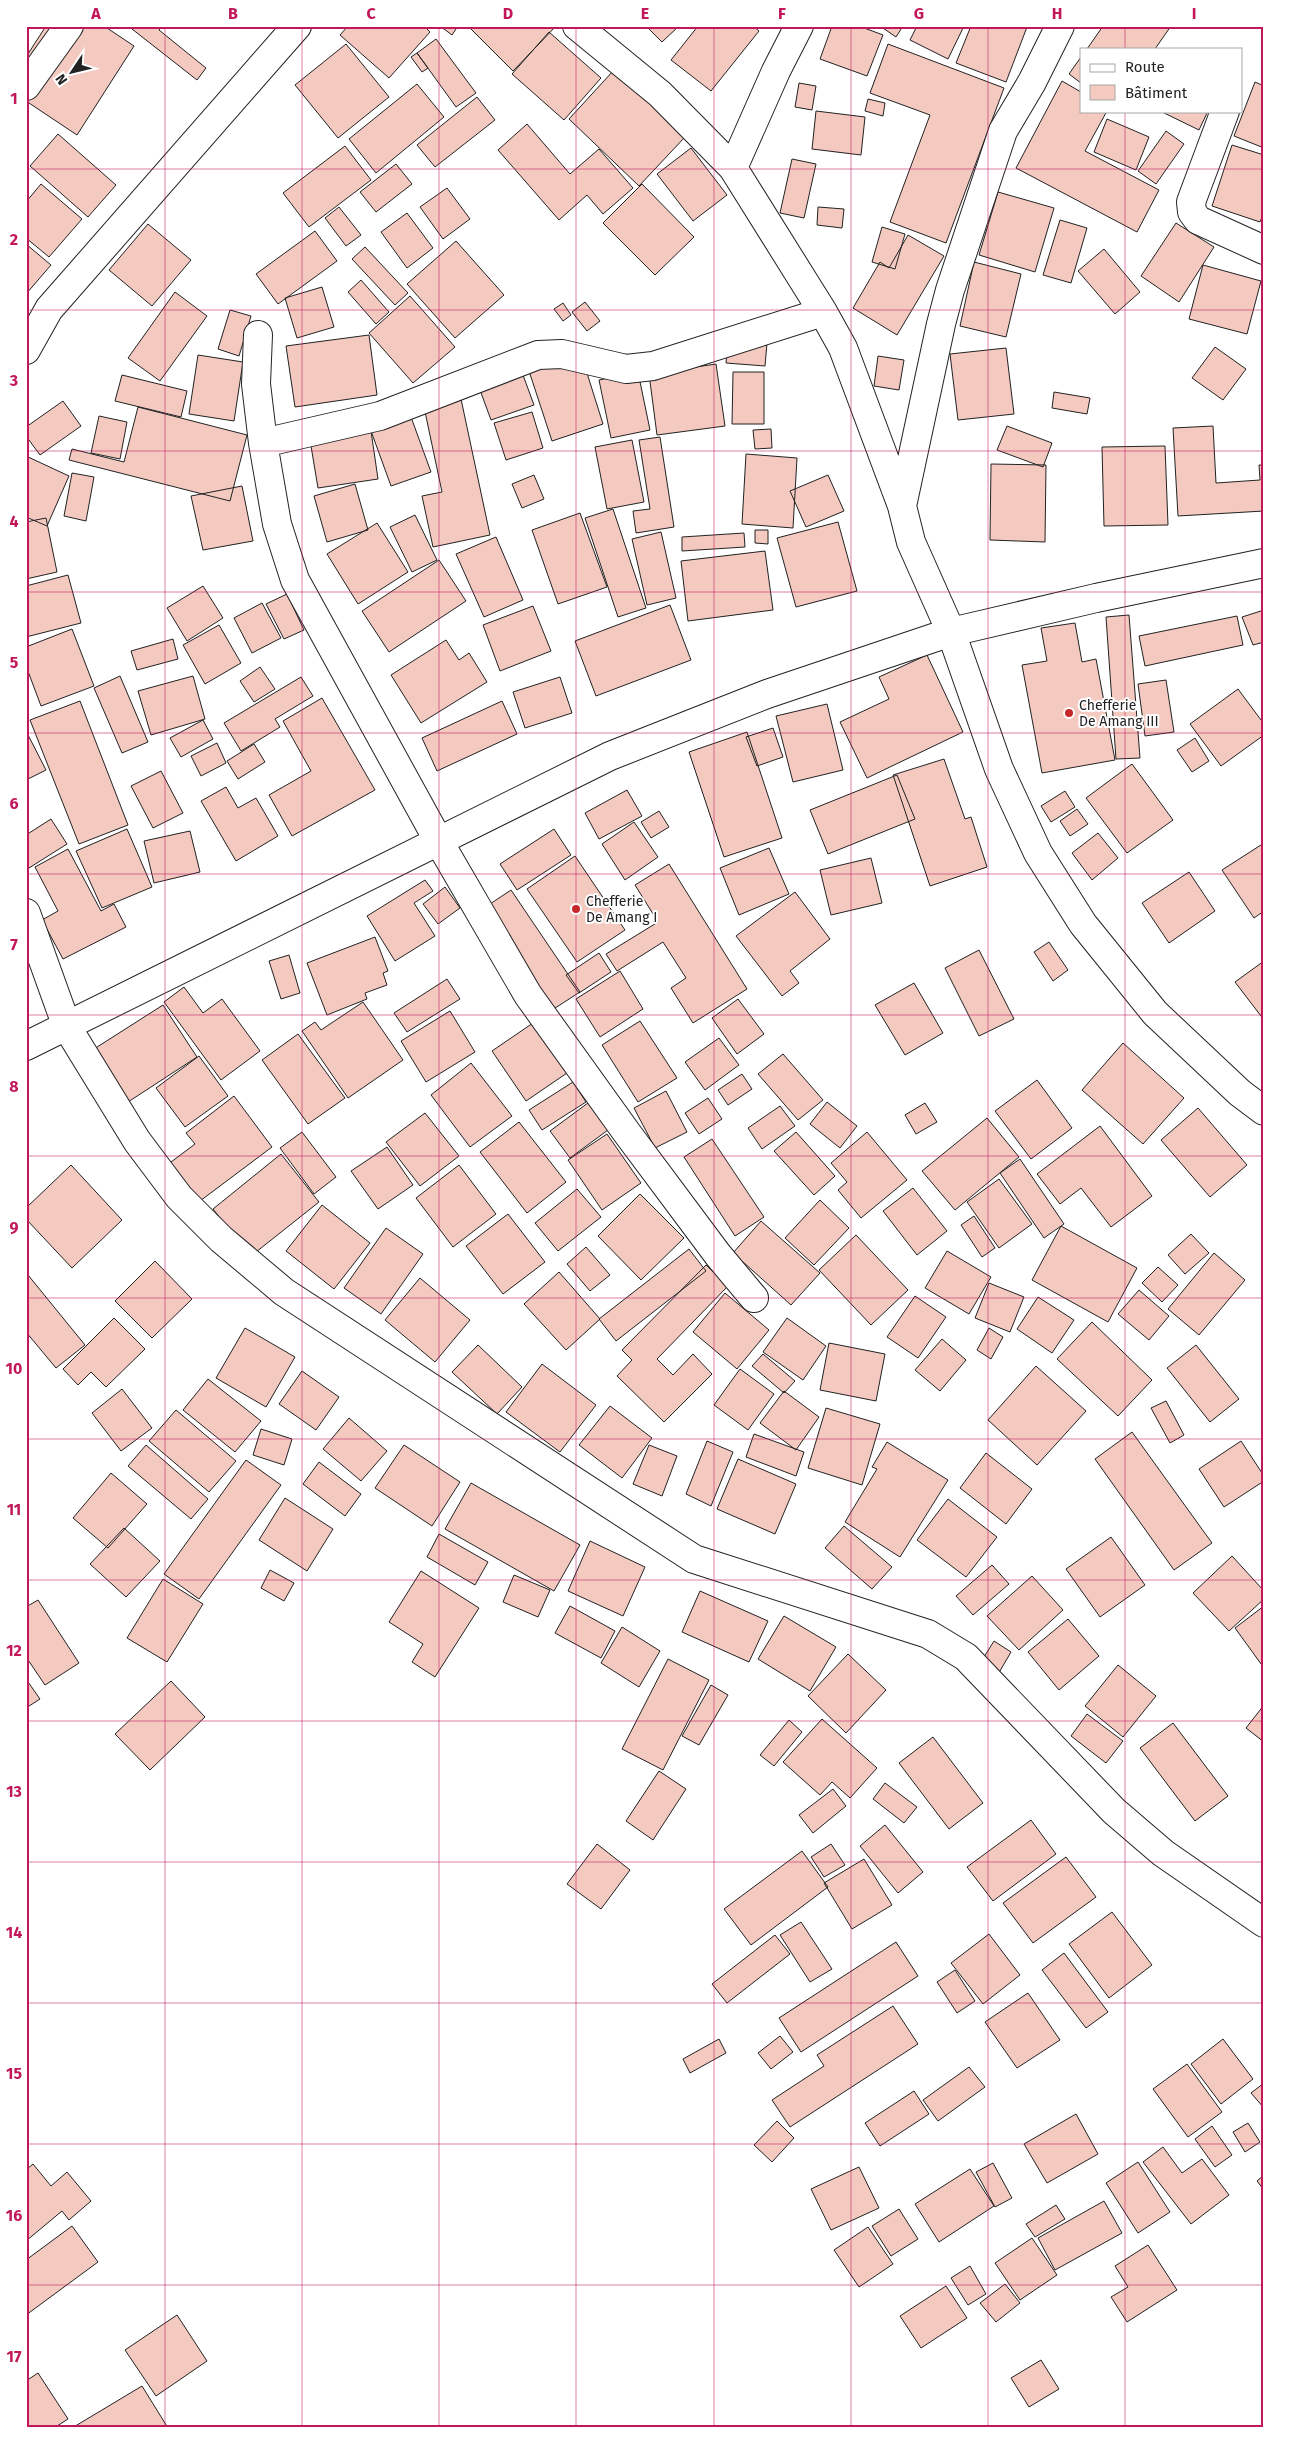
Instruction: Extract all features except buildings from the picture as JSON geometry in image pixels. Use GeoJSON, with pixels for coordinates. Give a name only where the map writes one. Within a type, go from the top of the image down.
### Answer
{"type":"FeatureCollection","features":[{"type":"Feature","properties":{"kind":"street"},"geometry":{"type":"LineString","coordinates":[[26,86],[69,26]]}},
{"type":"Feature","properties":{"kind":"street"},"geometry":{"type":"LineString","coordinates":[[26,350],[48,310],[297,26]]}},
{"type":"Feature","properties":{"kind":"street"},"geometry":{"type":"LineString","coordinates":[[577,26],[660,94],[733,168],[823,312],[843,348],[902,506],[911,542],[951,632],[999,769],[1038,853],[1083,924],[1155,1013],[1240,1093],[1264,1111]]}},
{"type":"Feature","properties":{"kind":"street"},"geometry":{"type":"LineString","coordinates":[[733,168],[776,71],[799,26]]}},
{"type":"Feature","properties":{"kind":"street"},"geometry":{"type":"LineString","coordinates":[[902,506],[941,324],[956,271],[1003,131],[1032,82],[1060,26]]}},
{"type":"Feature","properties":{"kind":"street"},"geometry":{"type":"LineString","coordinates":[[1225,112],[1191,202],[1192,212],[1198,220],[1264,250]]}},
{"type":"Feature","properties":{"kind":"street"},"geometry":{"type":"LineString","coordinates":[[263,443],[380,416],[538,355],[562,354],[626,369],[653,366],[823,312]]}},
{"type":"Feature","properties":{"kind":"street"},"geometry":{"type":"LineString","coordinates":[[258,335],[256,384],[263,443],[277,524],[294,580],[438,840],[528,995],[627,1134],[718,1255],[754,1298]]}},
{"type":"Feature","properties":{"kind":"street"},"geometry":{"type":"LineString","coordinates":[[26,1046],[610,756],[766,694],[951,632],[1096,598],[1264,563]]}},
{"type":"Feature","properties":{"kind":"street"},"geometry":{"type":"LineString","coordinates":[[26,913],[67,1026],[137,1141],[179,1197],[221,1239],[284,1292],[694,1559],[928,1634],[966,1657],[1114,1811],[1163,1853],[1264,1923]]}},
{"type":"Feature","properties":{"kind":"place","name":"Chefferie De Amang III"},"geometry":{"type":"Point","coordinates":[1069,713]}},
{"type":"Feature","properties":{"kind":"place","name":"Chefferie De Amang I"},"geometry":{"type":"Point","coordinates":[576,909]}}]}
